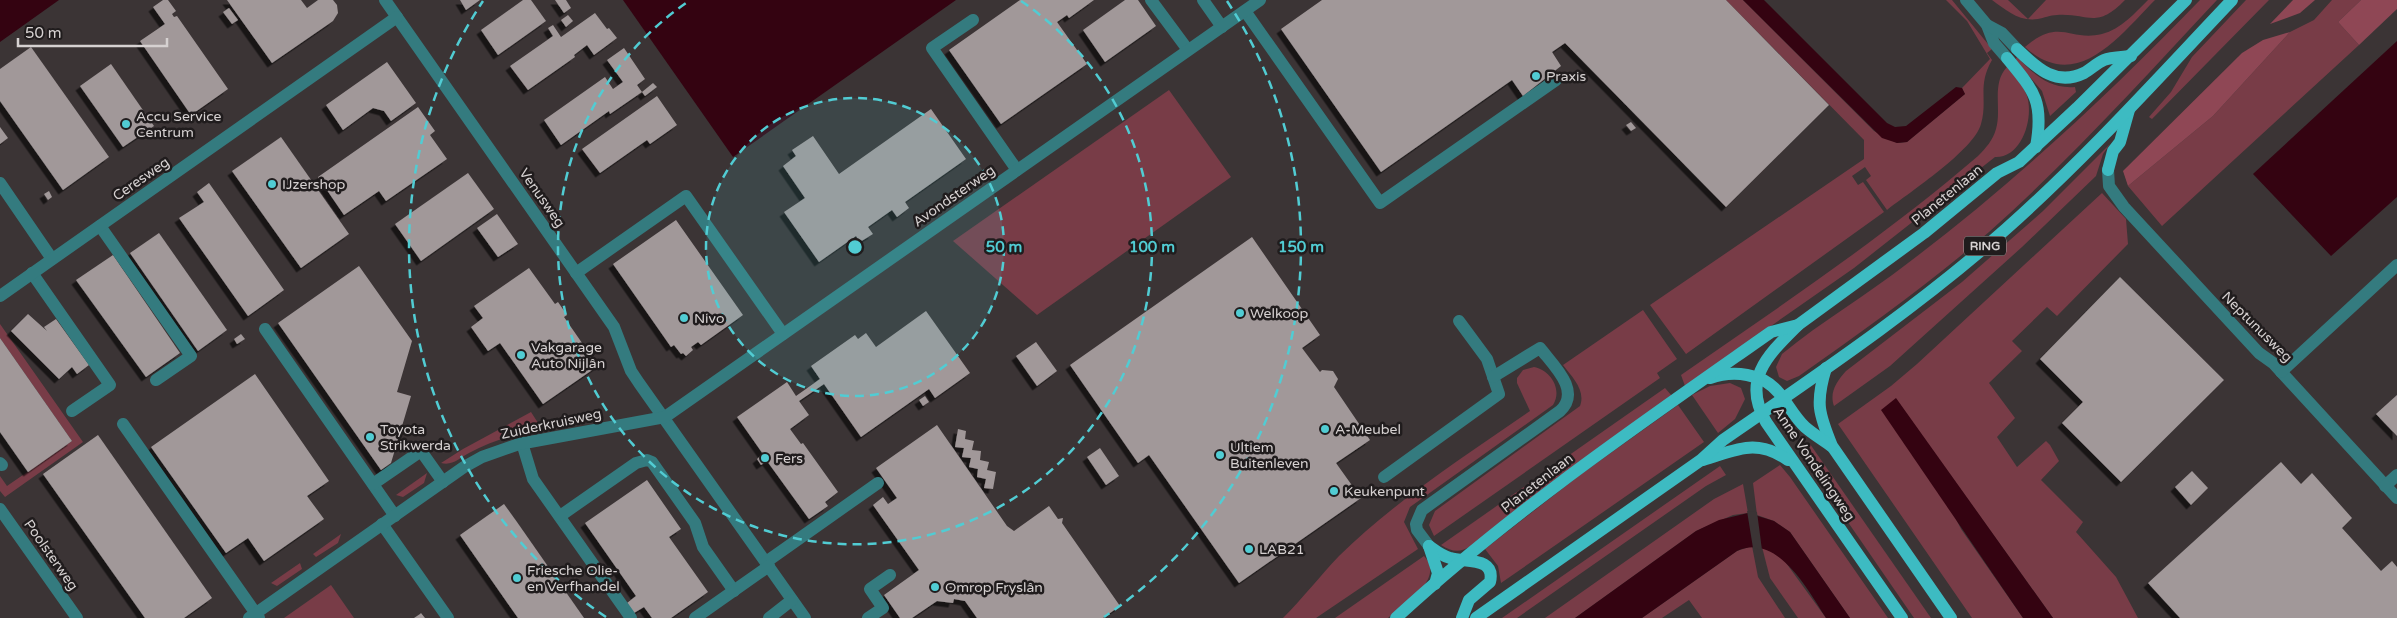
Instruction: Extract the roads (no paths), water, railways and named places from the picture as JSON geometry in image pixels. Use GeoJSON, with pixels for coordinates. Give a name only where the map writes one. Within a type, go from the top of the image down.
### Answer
{"type":"FeatureCollection","features":[{"type":"Feature","properties":{"kind":"main road","name":"Planetenlaan"},"geometry":{"type":"LineString","coordinates":[[1397,617],[1463,561],[1578,471],[1771,332],[1798,325],[1918,238],[1997,173],[2019,162],[2131,56],[2186,0]]}},
{"type":"Feature","properties":{"kind":"main road","name":"RING"},"geometry":{"type":"LineString","coordinates":[[1826,368],[1896,318],[2005,230],[2091,148],[2232,0]]}},
{"type":"Feature","properties":{"kind":"main road"},"geometry":{"type":"LineString","coordinates":[[2017,49],[2036,68],[2053,77],[2064,78],[2082,74],[2104,60],[2131,56]]}},
{"type":"Feature","properties":{"kind":"main road"},"geometry":{"type":"LineString","coordinates":[[2008,58],[2029,83],[2037,102],[2040,112],[2036,147]]}},
{"type":"Feature","properties":{"kind":"main road"},"geometry":{"type":"LineString","coordinates":[[2108,170],[2113,151],[2120,142],[2130,108]]}},
{"type":"Feature","properties":{"kind":"main road","name":"Anne Vondelingweg"},"geometry":{"type":"LineString","coordinates":[[1798,325],[1772,351],[1758,377],[1757,398],[1761,414],[1902,618]]}},
{"type":"Feature","properties":{"kind":"main road"},"geometry":{"type":"LineString","coordinates":[[1476,618],[1701,460],[1723,440],[1826,368]]}},
{"type":"Feature","properties":{"kind":"main road"},"geometry":{"type":"LineString","coordinates":[[1826,368],[1821,385],[1820,415],[1832,446]]}},
{"type":"Feature","properties":{"kind":"main road","name":"Planetenlaan"},"geometry":{"type":"LineString","coordinates":[[1703,380],[1718,375],[1738,374],[1758,377],[1777,390],[1805,427],[1832,446]]}},
{"type":"Feature","properties":{"kind":"main road","name":"Anne Vondelingweg"},"geometry":{"type":"LineString","coordinates":[[1832,446],[1951,618]]}},
{"type":"Feature","properties":{"kind":"main road"},"geometry":{"type":"LineString","coordinates":[[1701,460],[1740,448],[1759,447],[1779,453],[1794,464]]}},
{"type":"Feature","properties":{"kind":"main road"},"geometry":{"type":"LineString","coordinates":[[1429,546],[1440,555],[1463,561],[1477,560],[1486,567],[1491,578],[1487,587],[1469,600],[1462,618]]}},
{"type":"Feature","properties":{"kind":"main road"},"geometry":{"type":"LineString","coordinates":[[1429,546],[1438,573],[1435,584]]}},
{"type":"Feature","properties":{"kind":"street","name":"Venusweg"},"geometry":{"type":"LineString","coordinates":[[384,0],[614,327],[631,371],[665,417]]}},
{"type":"Feature","properties":{"kind":"street"},"geometry":{"type":"LineString","coordinates":[[1151,0],[1188,50]]}},
{"type":"Feature","properties":{"kind":"street"},"geometry":{"type":"LineString","coordinates":[[1203,0],[1222,27]]}},
{"type":"Feature","properties":{"kind":"street","name":"Avondsterweg"},"geometry":{"type":"LineString","coordinates":[[665,417],[1260,0]]}},
{"type":"Feature","properties":{"kind":"street"},"geometry":{"type":"LineString","coordinates":[[1966,0],[1987,26],[1994,43],[2008,58]]}},
{"type":"Feature","properties":{"kind":"street"},"geometry":{"type":"LineString","coordinates":[[1245,11],[1380,203],[1556,80]]}},
{"type":"Feature","properties":{"kind":"street","name":"Ceresweg"},"geometry":{"type":"LineString","coordinates":[[0,296],[397,17]]}},
{"type":"Feature","properties":{"kind":"street"},"geometry":{"type":"LineString","coordinates":[[973,20],[932,48],[1017,170]]}},
{"type":"Feature","properties":{"kind":"street"},"geometry":{"type":"LineString","coordinates":[[1987,26],[2002,34],[2017,49]]}},
{"type":"Feature","properties":{"kind":"street","name":"Neptunusweg"},"geometry":{"type":"LineString","coordinates":[[2108,170],[2109,186],[2124,207],[2259,354],[2281,372],[2397,498]]}},
{"type":"Feature","properties":{"kind":"street"},"geometry":{"type":"LineString","coordinates":[[0,183],[52,259]]}},
{"type":"Feature","properties":{"kind":"street"},"geometry":{"type":"LineString","coordinates":[[576,273],[686,196],[783,334]]}},
{"type":"Feature","properties":{"kind":"street"},"geometry":{"type":"LineString","coordinates":[[100,226],[191,356],[156,380]]}},
{"type":"Feature","properties":{"kind":"street"},"geometry":{"type":"LineString","coordinates":[[2281,372],[2397,265]]}},
{"type":"Feature","properties":{"kind":"street"},"geometry":{"type":"LineString","coordinates":[[32,273],[110,385],[72,411]]}},
{"type":"Feature","properties":{"kind":"street"},"geometry":{"type":"LineString","coordinates":[[1384,477],[1499,394],[1487,359],[1459,321]]}},
{"type":"Feature","properties":{"kind":"street"},"geometry":{"type":"LineString","coordinates":[[265,329],[395,516]]}},
{"type":"Feature","properties":{"kind":"street"},"geometry":{"type":"LineString","coordinates":[[1429,546],[1417,530],[1416,524],[1422,510],[1560,411],[1568,402],[1567,386],[1540,348],[1493,377]]}},
{"type":"Feature","properties":{"kind":"street"},"geometry":{"type":"LineString","coordinates":[[665,417],[805,618]]}},
{"type":"Feature","properties":{"kind":"street","name":"Zuiderkruisweg"},"geometry":{"type":"LineString","coordinates":[[255,616],[382,524],[482,457],[522,443],[665,417]]}},
{"type":"Feature","properties":{"kind":"street"},"geometry":{"type":"LineString","coordinates":[[123,424],[255,616]]}},
{"type":"Feature","properties":{"kind":"street"},"geometry":{"type":"LineString","coordinates":[[522,443],[533,478],[631,618]]}},
{"type":"Feature","properties":{"kind":"street"},"geometry":{"type":"LineString","coordinates":[[373,484],[421,451],[443,482]]}},
{"type":"Feature","properties":{"kind":"street"},"geometry":{"type":"LineString","coordinates":[[560,516],[636,462],[652,462],[695,524],[703,547],[734,591]]}},
{"type":"Feature","properties":{"kind":"street"},"geometry":{"type":"LineString","coordinates":[[2385,486],[2397,475]]}},
{"type":"Feature","properties":{"kind":"street"},"geometry":{"type":"LineString","coordinates":[[695,618],[878,483]]}},
{"type":"Feature","properties":{"kind":"street","name":"Poolsterweg"},"geometry":{"type":"LineString","coordinates":[[0,509],[76,618]]}},
{"type":"Feature","properties":{"kind":"street"},"geometry":{"type":"LineString","coordinates":[[382,524],[448,618]]}},
{"type":"Feature","properties":{"kind":"street"},"geometry":{"type":"LineString","coordinates":[[868,618],[883,608],[870,589],[890,575]]}},
{"type":"Feature","properties":{"kind":"street"},"geometry":{"type":"LineString","coordinates":[[769,618],[792,600]]}},
{"type":"Feature","properties":{"kind":"place","name":"Praxis"},"geometry":{"type":"Point","coordinates":[1536,76]}},
{"type":"Feature","properties":{"kind":"place","name":"Accu Service Centrum"},"geometry":{"type":"Point","coordinates":[126,124]}},
{"type":"Feature","properties":{"kind":"place","name":"IJzershop"},"geometry":{"type":"Point","coordinates":[272,184]}},
{"type":"Feature","properties":{"kind":"place","name":"Welkoop"},"geometry":{"type":"Point","coordinates":[1240,313]}},
{"type":"Feature","properties":{"kind":"place","name":"Nivo"},"geometry":{"type":"Point","coordinates":[684,318]}},
{"type":"Feature","properties":{"kind":"place","name":"Vakgarage Auto Nijlân"},"geometry":{"type":"Point","coordinates":[521,355]}},
{"type":"Feature","properties":{"kind":"place","name":"A-Meubel"},"geometry":{"type":"Point","coordinates":[1325,429]}},
{"type":"Feature","properties":{"kind":"place","name":"Toyota Strikwerda"},"geometry":{"type":"Point","coordinates":[370,437]}},
{"type":"Feature","properties":{"kind":"place","name":"Ultiem Buitenleven"},"geometry":{"type":"Point","coordinates":[1220,455]}},
{"type":"Feature","properties":{"kind":"place","name":"Fers"},"geometry":{"type":"Point","coordinates":[765,458]}},
{"type":"Feature","properties":{"kind":"place","name":"Keukenpunt"},"geometry":{"type":"Point","coordinates":[1334,491]}},
{"type":"Feature","properties":{"kind":"place","name":"LAB21"},"geometry":{"type":"Point","coordinates":[1249,549]}},
{"type":"Feature","properties":{"kind":"place","name":"Friesche Olie- en Verfhandel"},"geometry":{"type":"Point","coordinates":[517,578]}},
{"type":"Feature","properties":{"kind":"place","name":"Omrop Fryslân"},"geometry":{"type":"Point","coordinates":[935,587]}}]}
